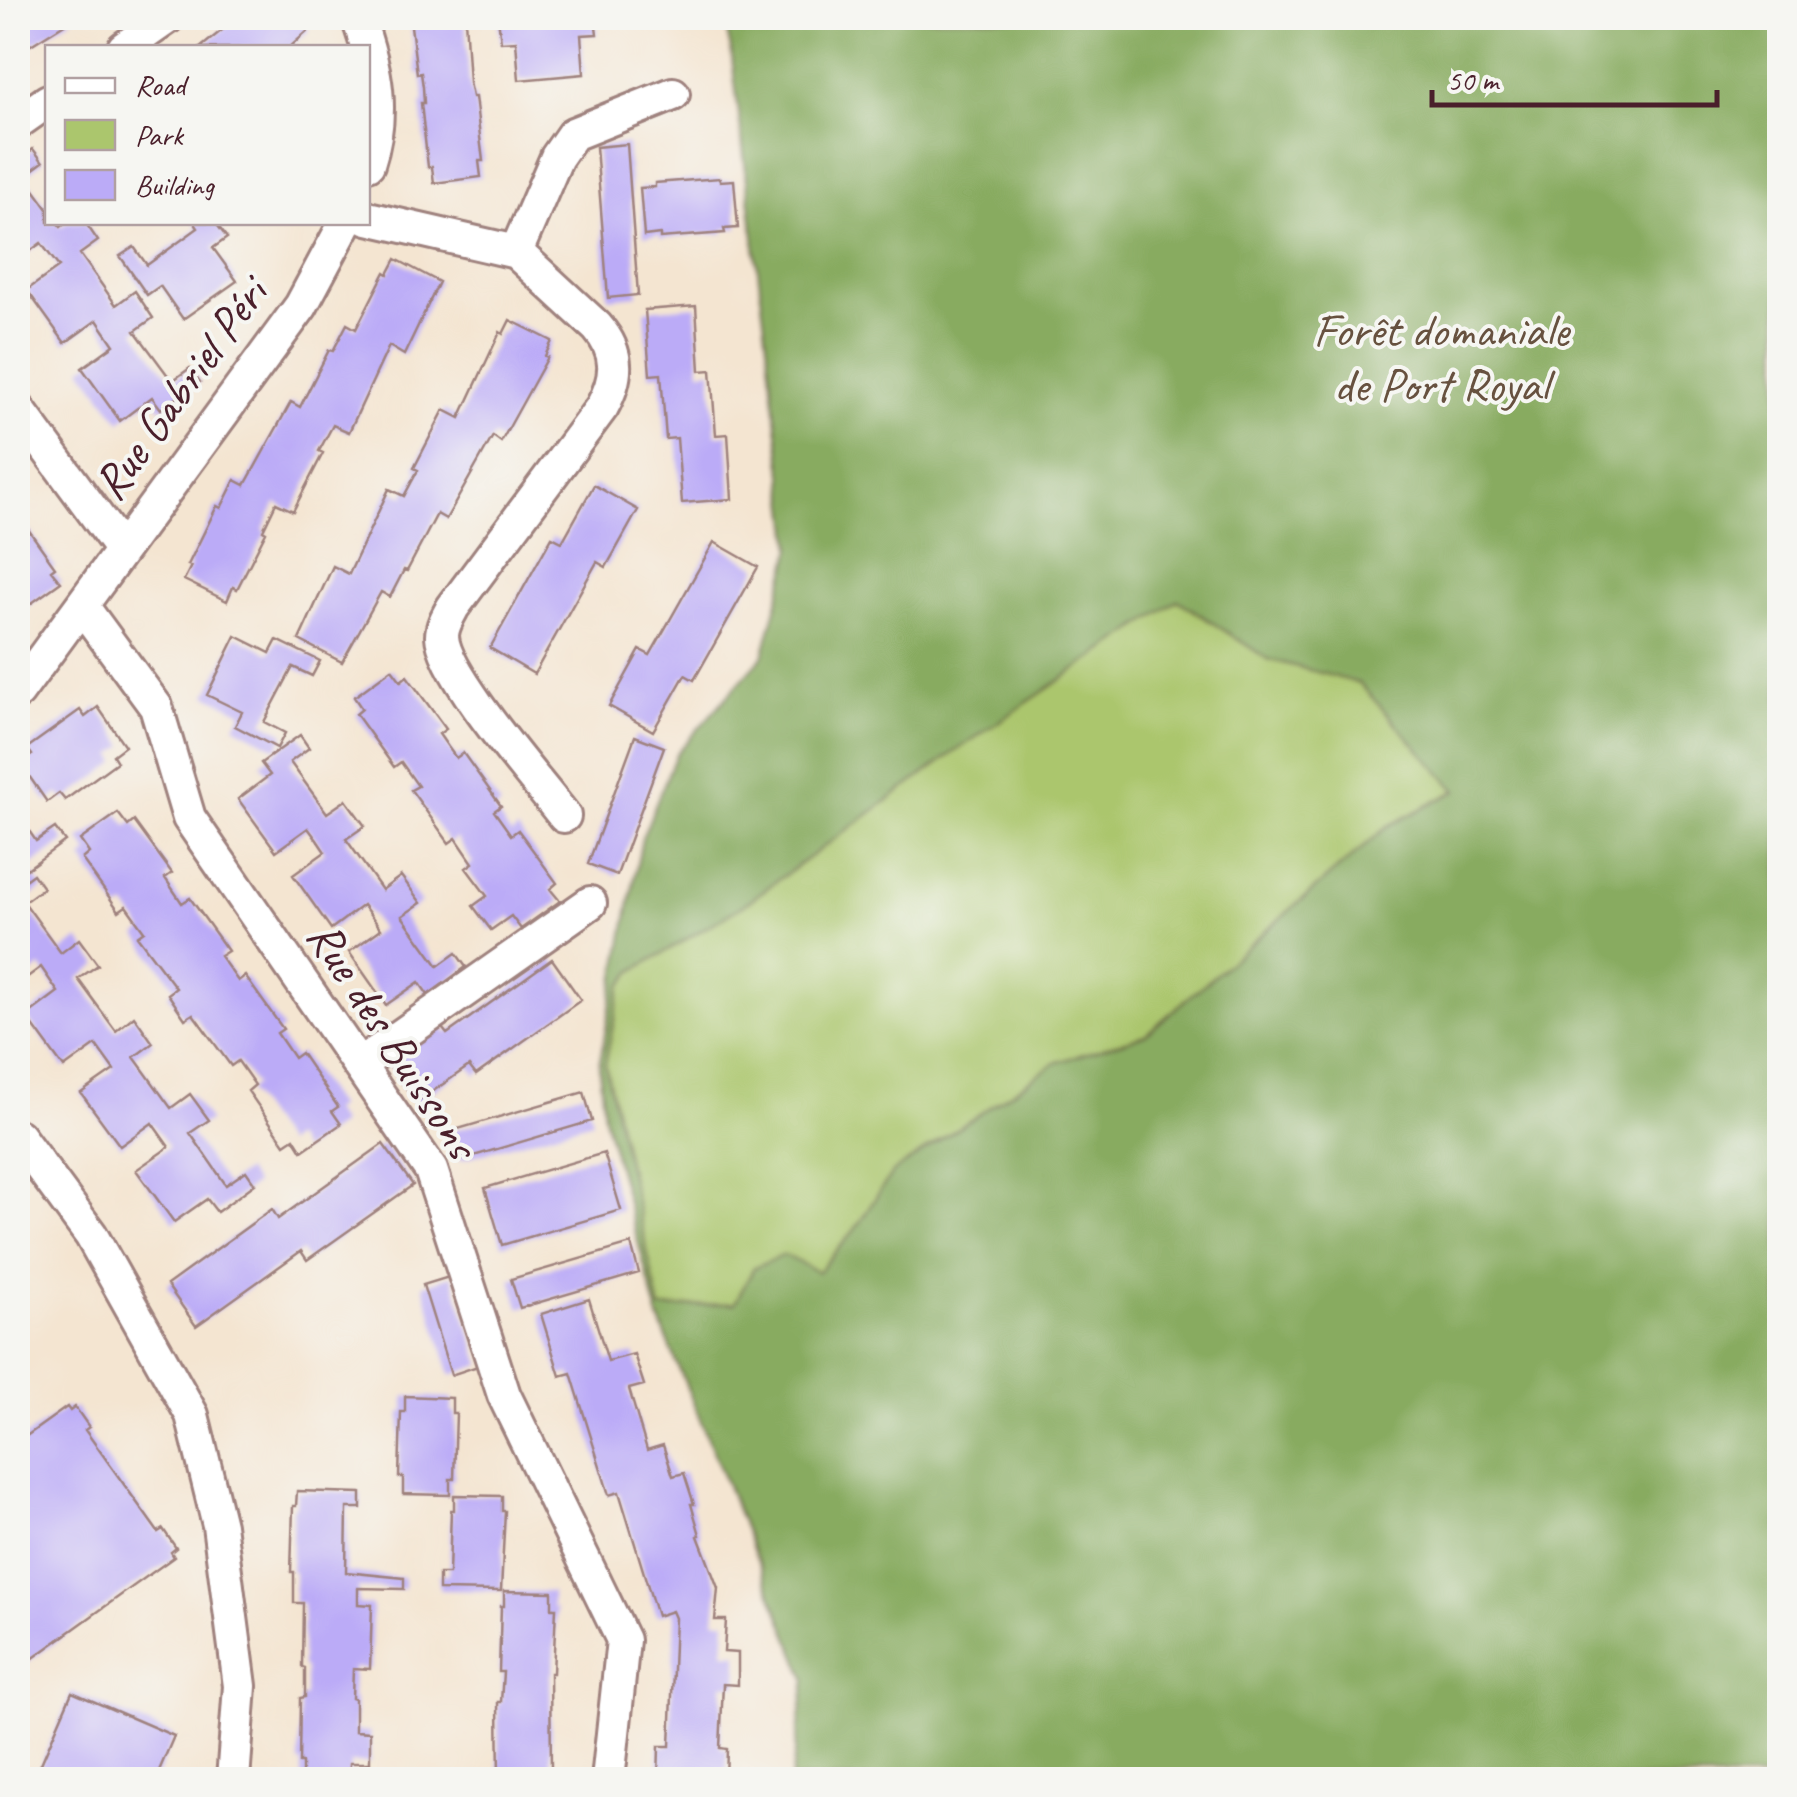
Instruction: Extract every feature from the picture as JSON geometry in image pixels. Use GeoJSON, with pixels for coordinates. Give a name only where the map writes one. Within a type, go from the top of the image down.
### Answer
{"type":"FeatureCollection","features":[{"type":"Feature","properties":{"kind":"street"},"geometry":{"type":"LineString","coordinates":[[128,45],[167,18]]}},
{"type":"Feature","properties":{"kind":"street"},"geometry":{"type":"LineString","coordinates":[[358,18],[367,45]]}},
{"type":"Feature","properties":{"kind":"street"},"geometry":{"type":"LineString","coordinates":[[370,52],[374,64],[376,138],[370,158]]}},
{"type":"Feature","properties":{"kind":"street"},"geometry":{"type":"LineString","coordinates":[[516,252],[557,157],[573,134],[673,94]]}},
{"type":"Feature","properties":{"kind":"street"},"geometry":{"type":"LineString","coordinates":[[18,122],[45,103]]}},
{"type":"Feature","properties":{"kind":"street"},"geometry":{"type":"LineString","coordinates":[[370,218],[516,252],[608,340],[616,372],[602,407],[452,607],[442,637],[462,682],[564,816]]}},
{"type":"Feature","properties":{"kind":"street","name":"Rue Gabriel Péri"},"geometry":{"type":"LineString","coordinates":[[18,692],[301,306],[344,225]]}},
{"type":"Feature","properties":{"kind":"street"},"geometry":{"type":"LineString","coordinates":[[18,409],[121,549]]}},
{"type":"Feature","properties":{"kind":"street","name":"Rue des Buissons"},"geometry":{"type":"LineString","coordinates":[[82,606],[156,707],[189,818],[431,1170],[504,1396],[623,1640],[608,1780]]}},
{"type":"Feature","properties":{"kind":"street"},"geometry":{"type":"LineString","coordinates":[[359,1065],[590,903]]}},
{"type":"Feature","properties":{"kind":"street"},"geometry":{"type":"LineString","coordinates":[[18,1136],[91,1235],[192,1415],[219,1525],[240,1686],[232,1780]]}},
{"type":"Feature","properties":{"kind":"green space","name":"Forêt domaniale de Port Royal"},"geometry":{"type":"Polygon","coordinates":[[[724,18],[1779,18],[1779,1779],[791,1779],[806,1679],[659,1319],[604,1117],[599,1066],[642,838],[676,754],[763,656],[792,548],[724,18]],[[1178,600],[960,748],[742,906],[633,971],[621,986],[605,1064],[660,1309],[735,1303],[754,1268],[784,1255],[818,1272],[854,1231],[892,1173],[1055,1063],[1145,1035],[1388,826],[1457,791],[1359,683],[1268,659],[1178,600]]]}},
{"type":"Feature","properties":{"kind":"green space"},"geometry":{"type":"Polygon","coordinates":[[[1178,600],[1268,659],[1359,683],[1457,790],[1388,826],[1145,1035],[1055,1063],[854,1231],[818,1272],[754,1268],[735,1303],[660,1309],[605,1064],[621,986],[633,971],[742,906],[960,748],[1178,600]]]}},
{"type":"Feature","properties":{"kind":"building"},"geometry":{"type":"Polygon","coordinates":[[[18,18],[74,18],[18,53],[18,18]]]}},
{"type":"Feature","properties":{"kind":"building"},"geometry":{"type":"Polygon","coordinates":[[[237,18],[300,18],[309,30],[292,45],[204,45],[237,18]]]}},
{"type":"Feature","properties":{"kind":"building"},"geometry":{"type":"Polygon","coordinates":[[[410,18],[465,18],[469,82],[475,97],[483,161],[479,161],[481,177],[434,183],[432,167],[428,167],[423,87],[421,73],[417,74],[410,18]]]}},
{"type":"Feature","properties":{"kind":"building"},"geometry":{"type":"Polygon","coordinates":[[[498,18],[595,18],[597,34],[581,35],[584,74],[519,80],[516,41],[501,42],[498,18]]]}},
{"type":"Feature","properties":{"kind":"building"},"geometry":{"type":"Polygon","coordinates":[[[627,144],[638,295],[608,298],[596,147],[627,144]]]}},
{"type":"Feature","properties":{"kind":"building"},"geometry":{"type":"Polygon","coordinates":[[[33,149],[43,162],[24,176],[45,205],[45,225],[87,225],[98,241],[80,254],[116,305],[135,291],[153,318],[135,331],[172,381],[190,368],[200,382],[161,409],[152,397],[120,421],[82,368],[114,345],[97,320],[65,343],[27,290],[59,267],[41,243],[18,260],[18,161],[33,149]]]}},
{"type":"Feature","properties":{"kind":"building"},"geometry":{"type":"Polygon","coordinates":[[[734,180],[738,228],[724,229],[725,233],[644,236],[640,188],[655,187],[655,183],[734,180]]]}},
{"type":"Feature","properties":{"kind":"building"},"geometry":{"type":"Polygon","coordinates":[[[196,225],[217,225],[227,238],[213,248],[237,281],[183,319],[160,286],[147,295],[120,256],[134,247],[147,265],[198,228],[196,225]]]}},
{"type":"Feature","properties":{"kind":"building"},"geometry":{"type":"Polygon","coordinates":[[[396,259],[439,282],[404,355],[389,346],[349,432],[333,425],[293,511],[276,503],[263,530],[266,532],[227,601],[184,580],[217,506],[221,508],[235,480],[245,485],[291,402],[300,407],[329,350],[333,351],[347,324],[356,329],[385,272],[388,274],[396,259]]]}},
{"type":"Feature","properties":{"kind":"building"},"geometry":{"type":"Polygon","coordinates":[[[696,306],[700,371],[711,370],[716,435],[728,434],[732,499],[682,503],[677,438],[666,439],[661,374],[650,375],[645,310],[696,306]]]}},
{"type":"Feature","properties":{"kind":"building"},"geometry":{"type":"Polygon","coordinates":[[[510,320],[552,341],[545,356],[548,357],[501,442],[493,436],[446,519],[437,514],[407,571],[404,570],[390,597],[381,592],[342,662],[299,640],[333,566],[349,574],[389,489],[404,496],[444,410],[460,418],[500,332],[503,334],[510,320]]]}},
{"type":"Feature","properties":{"kind":"building"},"geometry":{"type":"Polygon","coordinates":[[[594,485],[638,510],[606,567],[597,562],[534,674],[490,648],[552,537],[562,542],[594,485]]]}},
{"type":"Feature","properties":{"kind":"building"},"geometry":{"type":"Polygon","coordinates":[[[18,498],[26,509],[18,515],[18,498]]]}},
{"type":"Feature","properties":{"kind":"building"},"geometry":{"type":"Polygon","coordinates":[[[18,515],[55,567],[51,570],[61,582],[22,610],[18,604],[18,515]]]}},
{"type":"Feature","properties":{"kind":"building"},"geometry":{"type":"Polygon","coordinates":[[[714,542],[758,567],[694,680],[685,675],[653,731],[609,706],[640,650],[650,655],[714,542]]]}},
{"type":"Feature","properties":{"kind":"building"},"geometry":{"type":"Polygon","coordinates":[[[236,636],[270,653],[277,640],[320,661],[312,676],[293,667],[264,722],[285,733],[277,748],[235,726],[242,712],[207,695],[236,636]]]}},
{"type":"Feature","properties":{"kind":"building"},"geometry":{"type":"Polygon","coordinates":[[[392,669],[401,681],[407,676],[446,729],[439,734],[448,747],[456,758],[463,753],[501,806],[494,811],[511,835],[518,830],[557,883],[550,889],[560,901],[521,929],[511,916],[491,930],[473,906],[487,896],[466,868],[473,863],[456,838],[449,843],[411,790],[418,786],[401,762],[394,767],[356,714],[362,709],[354,697],[392,669]]]}},
{"type":"Feature","properties":{"kind":"building"},"geometry":{"type":"Polygon","coordinates":[[[98,707],[125,746],[113,755],[117,762],[65,800],[59,793],[47,802],[20,763],[32,755],[27,748],[80,710],[85,717],[98,707]]]}},
{"type":"Feature","properties":{"kind":"building"},"geometry":{"type":"Polygon","coordinates":[[[300,735],[309,748],[290,762],[327,813],[346,800],[365,826],[346,839],[382,890],[401,876],[421,903],[402,916],[438,966],[456,953],[466,967],[428,995],[419,982],[386,1005],[349,952],[381,929],[363,905],[331,929],[293,875],[325,852],[317,840],[308,828],[276,851],[238,799],[270,775],[261,763],[300,735]]]}},
{"type":"Feature","properties":{"kind":"building"},"geometry":{"type":"Polygon","coordinates":[[[635,736],[664,747],[617,875],[588,864],[635,736]]]}},
{"type":"Feature","properties":{"kind":"building"},"geometry":{"type":"Polygon","coordinates":[[[118,813],[128,826],[134,821],[172,873],[165,878],[182,903],[190,898],[228,951],[220,956],[238,981],[245,976],[283,1029],[277,1033],[294,1058],[301,1053],[338,1107],[332,1111],[341,1124],[302,1151],[294,1138],[285,1144],[248,1091],[255,1085],[238,1061],[231,1066],[193,1014],[185,1019],[168,994],[176,988],[137,936],[144,931],[126,906],[119,911],[82,859],[89,853],[80,840],[118,813]]]}},
{"type":"Feature","properties":{"kind":"building"},"geometry":{"type":"Polygon","coordinates":[[[18,815],[36,841],[55,828],[65,841],[27,869],[18,856],[18,815]]]}},
{"type":"Feature","properties":{"kind":"building"},"geometry":{"type":"Polygon","coordinates":[[[33,874],[43,888],[24,902],[61,953],[79,939],[98,965],[78,979],[116,1031],[134,1016],[153,1043],[134,1057],[171,1108],[190,1094],[209,1120],[190,1133],[226,1185],[246,1171],[255,1184],[217,1212],[207,1199],[174,1222],[136,1170],[169,1147],[152,1123],[120,1146],[81,1093],[114,1070],[96,1045],[64,1068],[26,1016],[58,992],[41,967],[18,984],[18,885],[33,874]]]}},
{"type":"Feature","properties":{"kind":"building"},"geometry":{"type":"Polygon","coordinates":[[[552,959],[581,1000],[476,1075],[469,1066],[416,1103],[387,1062],[439,1024],[447,1034],[552,959]]]}},
{"type":"Feature","properties":{"kind":"building"},"geometry":{"type":"Polygon","coordinates":[[[584,1092],[592,1121],[460,1160],[451,1131],[584,1092]]]}},
{"type":"Feature","properties":{"kind":"building"},"geometry":{"type":"Polygon","coordinates":[[[383,1144],[413,1185],[307,1260],[301,1251],[196,1326],[167,1285],[272,1209],[278,1219],[383,1144]]]}},
{"type":"Feature","properties":{"kind":"building"},"geometry":{"type":"Polygon","coordinates":[[[604,1153],[621,1210],[502,1245],[485,1188],[604,1153]]]}},
{"type":"Feature","properties":{"kind":"building"},"geometry":{"type":"Polygon","coordinates":[[[631,1244],[639,1273],[520,1308],[511,1279],[631,1244]]]}},
{"type":"Feature","properties":{"kind":"building"},"geometry":{"type":"Polygon","coordinates":[[[452,1276],[481,1365],[451,1375],[423,1285],[452,1276]]]}},
{"type":"Feature","properties":{"kind":"building"},"geometry":{"type":"Polygon","coordinates":[[[589,1299],[608,1361],[634,1354],[644,1385],[629,1389],[647,1450],[663,1445],[673,1476],[684,1473],[694,1504],[698,1536],[718,1588],[715,1620],[726,1620],[724,1652],[738,1653],[738,1685],[723,1684],[720,1748],[727,1749],[726,1780],[658,1780],[659,1746],[670,1746],[675,1618],[672,1611],[657,1616],[619,1492],[609,1495],[571,1373],[560,1376],[541,1314],[589,1299]]]}},
{"type":"Feature","properties":{"kind":"building"},"geometry":{"type":"Polygon","coordinates":[[[405,1396],[452,1398],[452,1413],[456,1413],[450,1495],[403,1494],[403,1477],[399,1477],[405,1396]]]}},
{"type":"Feature","properties":{"kind":"building"},"geometry":{"type":"Polygon","coordinates":[[[67,1407],[70,1411],[75,1407],[89,1427],[85,1430],[158,1532],[163,1529],[176,1548],[171,1552],[174,1557],[18,1669],[18,1442],[67,1407]]]}},
{"type":"Feature","properties":{"kind":"building"},"geometry":{"type":"Polygon","coordinates":[[[297,1491],[361,1493],[361,1508],[347,1508],[346,1572],[404,1578],[404,1589],[358,1588],[358,1604],[372,1605],[370,1669],[353,1668],[352,1698],[355,1731],[370,1732],[370,1763],[350,1763],[349,1780],[302,1780],[299,1763],[300,1698],[305,1697],[303,1603],[294,1603],[291,1572],[297,1491]]]}},
{"type":"Feature","properties":{"kind":"building"},"geometry":{"type":"Polygon","coordinates":[[[454,1495],[502,1496],[505,1511],[501,1591],[439,1590],[439,1574],[449,1574],[454,1495]]]}},
{"type":"Feature","properties":{"kind":"building"},"geometry":{"type":"Polygon","coordinates":[[[504,1591],[552,1592],[552,1608],[556,1608],[550,1673],[551,1769],[547,1768],[546,1780],[499,1780],[498,1702],[503,1672],[499,1672],[504,1591]]]}},
{"type":"Feature","properties":{"kind":"building"},"geometry":{"type":"Polygon","coordinates":[[[72,1692],[174,1736],[155,1780],[34,1780],[72,1692]]]}}]}
